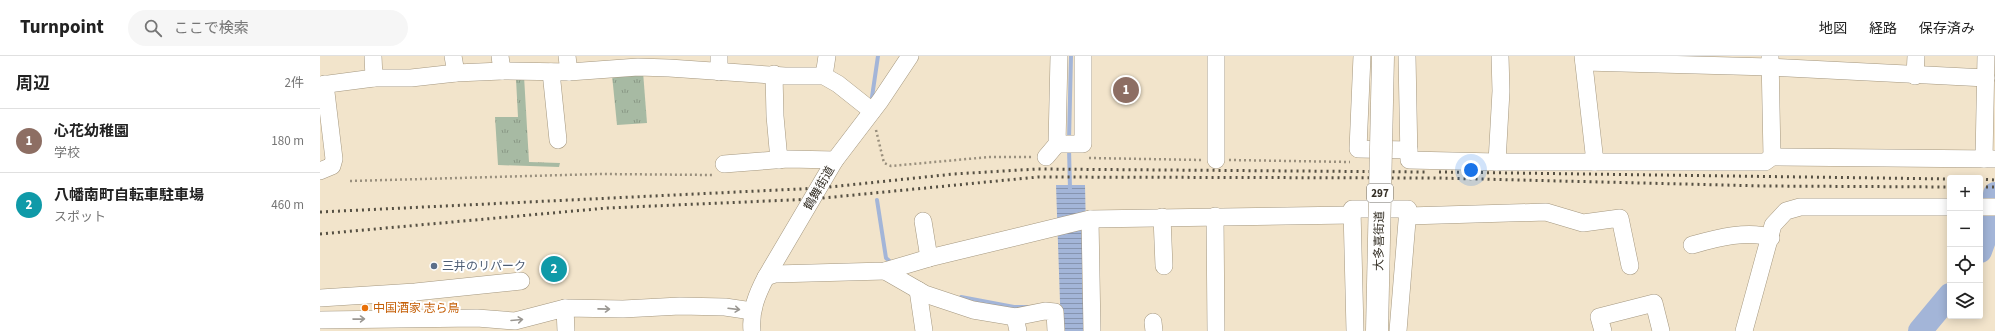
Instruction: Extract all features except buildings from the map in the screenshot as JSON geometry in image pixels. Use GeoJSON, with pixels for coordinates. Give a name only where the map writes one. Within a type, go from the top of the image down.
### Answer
{"type":"FeatureCollection","features":[{"type":"Feature","properties":{"kind":"highway","name":"大多喜街道"},"geometry":{"type":"LineString","coordinates":[[1377,331],[1383,56]]}},
{"type":"Feature","properties":{"kind":"street"},"geometry":{"type":"LineString","coordinates":[[372,56],[374,78]]}},
{"type":"Feature","properties":{"kind":"street"},"geometry":{"type":"LineString","coordinates":[[453,56],[456,73]]}},
{"type":"Feature","properties":{"kind":"street"},"geometry":{"type":"LineString","coordinates":[[824,76],[827,56]]}},
{"type":"Feature","properties":{"kind":"street","name":"鶴舞街道"},"geometry":{"type":"LineString","coordinates":[[752,331],[752,311],[757,295],[766,277],[835,160],[872,111],[910,56]]}},
{"type":"Feature","properties":{"kind":"street"},"geometry":{"type":"LineString","coordinates":[[1046,157],[1057,144],[1059,56]]}},
{"type":"Feature","properties":{"kind":"street"},"geometry":{"type":"LineString","coordinates":[[1057,144],[1083,144],[1082,56]]}},
{"type":"Feature","properties":{"kind":"street"},"geometry":{"type":"LineString","coordinates":[[1216,56],[1216,160]]}},
{"type":"Feature","properties":{"kind":"street"},"geometry":{"type":"LineString","coordinates":[[1362,56],[1358,149],[1409,150]]}},
{"type":"Feature","properties":{"kind":"street"},"geometry":{"type":"LineString","coordinates":[[1407,56],[1409,160],[1498,162],[1765,162],[1772,157],[1990,159],[1986,56]]}},
{"type":"Feature","properties":{"kind":"street"},"geometry":{"type":"LineString","coordinates":[[1498,162],[1501,91],[1500,56]]}},
{"type":"Feature","properties":{"kind":"street"},"geometry":{"type":"LineString","coordinates":[[1915,76],[1916,56]]}},
{"type":"Feature","properties":{"kind":"street"},"geometry":{"type":"LineString","coordinates":[[1595,162],[1583,59],[1770,61],[1915,76],[1986,78]]}},
{"type":"Feature","properties":{"kind":"street"},"geometry":{"type":"LineString","coordinates":[[1770,61],[1772,157]]}},
{"type":"Feature","properties":{"kind":"street"},"geometry":{"type":"LineString","coordinates":[[320,171],[332,166],[334,159],[322,84],[374,78],[411,78],[456,73],[501,63],[551,72],[568,64],[638,67],[719,64],[774,74],[824,76],[838,84],[872,111]]}},
{"type":"Feature","properties":{"kind":"street"},"geometry":{"type":"LineString","coordinates":[[551,72],[558,140]]}},
{"type":"Feature","properties":{"kind":"street"},"geometry":{"type":"LineString","coordinates":[[774,74],[775,116],[779,160]]}},
{"type":"Feature","properties":{"kind":"street"},"geometry":{"type":"LineString","coordinates":[[724,164],[779,160],[835,160]]}},
{"type":"Feature","properties":{"kind":"street"},"geometry":{"type":"LineString","coordinates":[[1744,331],[1771,238],[1773,225],[1786,211],[1800,207],[1947,207]]}},
{"type":"Feature","properties":{"kind":"street"},"geometry":{"type":"LineString","coordinates":[[1983,207],[1995,207]]}},
{"type":"Feature","properties":{"kind":"street"},"geometry":{"type":"LineString","coordinates":[[1355,331],[1352,209],[1408,209],[1398,331]]}},
{"type":"Feature","properties":{"kind":"street"},"geometry":{"type":"LineString","coordinates":[[1408,216],[1546,212],[1583,223],[1620,218],[1630,266]]}},
{"type":"Feature","properties":{"kind":"street"},"geometry":{"type":"LineString","coordinates":[[766,277],[776,274],[893,268],[1089,219],[1352,215]]}},
{"type":"Feature","properties":{"kind":"street"},"geometry":{"type":"LineString","coordinates":[[1215,216],[1216,331]]}},
{"type":"Feature","properties":{"kind":"street"},"geometry":{"type":"LineString","coordinates":[[1162,217],[1164,266]]}},
{"type":"Feature","properties":{"kind":"street"},"geometry":{"type":"LineString","coordinates":[[1089,219],[1092,331]]}},
{"type":"Feature","properties":{"kind":"street"},"geometry":{"type":"LineString","coordinates":[[923,221],[929,258]]}},
{"type":"Feature","properties":{"kind":"street"},"geometry":{"type":"LineString","coordinates":[[1692,245],[1717,238],[1761,234],[1771,238]]}},
{"type":"Feature","properties":{"kind":"street"},"geometry":{"type":"LineString","coordinates":[[893,268],[918,290],[925,294],[947,303],[1017,324],[1045,311],[1055,312],[1056,331]]}},
{"type":"Feature","properties":{"kind":"street"},"geometry":{"type":"LineString","coordinates":[[320,298],[415,292],[520,281]]}},
{"type":"Feature","properties":{"kind":"street"},"geometry":{"type":"LineString","coordinates":[[918,290],[924,331]]}},
{"type":"Feature","properties":{"kind":"street"},"geometry":{"type":"LineString","coordinates":[[1603,331],[1599,317],[1654,303],[1661,331]]}},
{"type":"Feature","properties":{"kind":"street"},"geometry":{"type":"LineString","coordinates":[[320,320],[415,317],[487,325],[516,321],[565,308],[623,309],[680,306],[725,307],[752,311]]}},
{"type":"Feature","properties":{"kind":"street"},"geometry":{"type":"LineString","coordinates":[[565,308],[566,331]]}},
{"type":"Feature","properties":{"kind":"path"},"geometry":{"type":"LineString","coordinates":[[872,111],[884,163],[890,166],[989,157],[1046,157]]}},
{"type":"Feature","properties":{"kind":"path"},"geometry":{"type":"LineString","coordinates":[[350,181],[601,174],[724,175],[724,164]]}},
{"type":"Feature","properties":{"kind":"green space"},"geometry":{"type":"Polygon","coordinates":[[[643,72],[647,123],[617,125],[612,75],[643,72]]]}},
{"type":"Feature","properties":{"kind":"green space"},"geometry":{"type":"Polygon","coordinates":[[[524,76],[529,162],[560,163],[559,167],[498,165],[495,117],[518,117],[516,79],[524,76]]]}},
{"type":"Feature","properties":{"kind":"water"},"geometry":{"type":"Polygon","coordinates":[[[1056,185],[1085,185],[1088,331],[1061,331],[1056,185]]]}},
{"type":"Feature","properties":{"kind":"waterway"},"geometry":{"type":"LineString","coordinates":[[872,97],[878,56]]}},
{"type":"Feature","properties":{"kind":"waterway"},"geometry":{"type":"LineString","coordinates":[[1069,140],[1071,56]]}},
{"type":"Feature","properties":{"kind":"waterway"},"geometry":{"type":"LineString","coordinates":[[1069,148],[1070,190]]}},
{"type":"Feature","properties":{"kind":"waterway"},"geometry":{"type":"LineString","coordinates":[[1981,247],[1991,221],[1995,194]]}},
{"type":"Feature","properties":{"kind":"waterway"},"geometry":{"type":"LineString","coordinates":[[877,200],[886,258],[893,264]]}},
{"type":"Feature","properties":{"kind":"waterway"},"geometry":{"type":"LineString","coordinates":[[961,297],[1014,307],[1027,307]]}},
{"type":"Feature","properties":{"kind":"waterway"},"geometry":{"type":"LineString","coordinates":[[1920,331],[1947,299]]}},
{"type":"Feature","properties":{"kind":"railway"},"geometry":{"type":"LineString","coordinates":[[320,212],[820,188],[954,174],[1037,169],[1425,172]]}},
{"type":"Feature","properties":{"kind":"railway"},"geometry":{"type":"LineString","coordinates":[[1439,172],[1947,179]]}},
{"type":"Feature","properties":{"kind":"railway"},"geometry":{"type":"LineString","coordinates":[[320,234],[607,208],[813,199],[1038,177],[1438,178],[1764,186],[1947,187]]}},
{"type":"Feature","properties":{"kind":"railway"},"geometry":{"type":"LineString","coordinates":[[1983,179],[1995,180]]}},
{"type":"Feature","properties":{"kind":"railway"},"geometry":{"type":"LineString","coordinates":[[1983,187],[1995,187]]}},
{"type":"Feature","properties":{"kind":"place","name":"心花幼稚園"},"geometry":{"type":"Point","coordinates":[1126,90]}},
{"type":"Feature","properties":{"kind":"place","name":"三井のリパーク"},"geometry":{"type":"Point","coordinates":[434,266]}},
{"type":"Feature","properties":{"kind":"place","name":"八幡南町自転車駐車場"},"geometry":{"type":"Point","coordinates":[554,269]}},
{"type":"Feature","properties":{"kind":"place","name":"中国酒家 志ら鳥"},"geometry":{"type":"Point","coordinates":[365,308]}}]}
